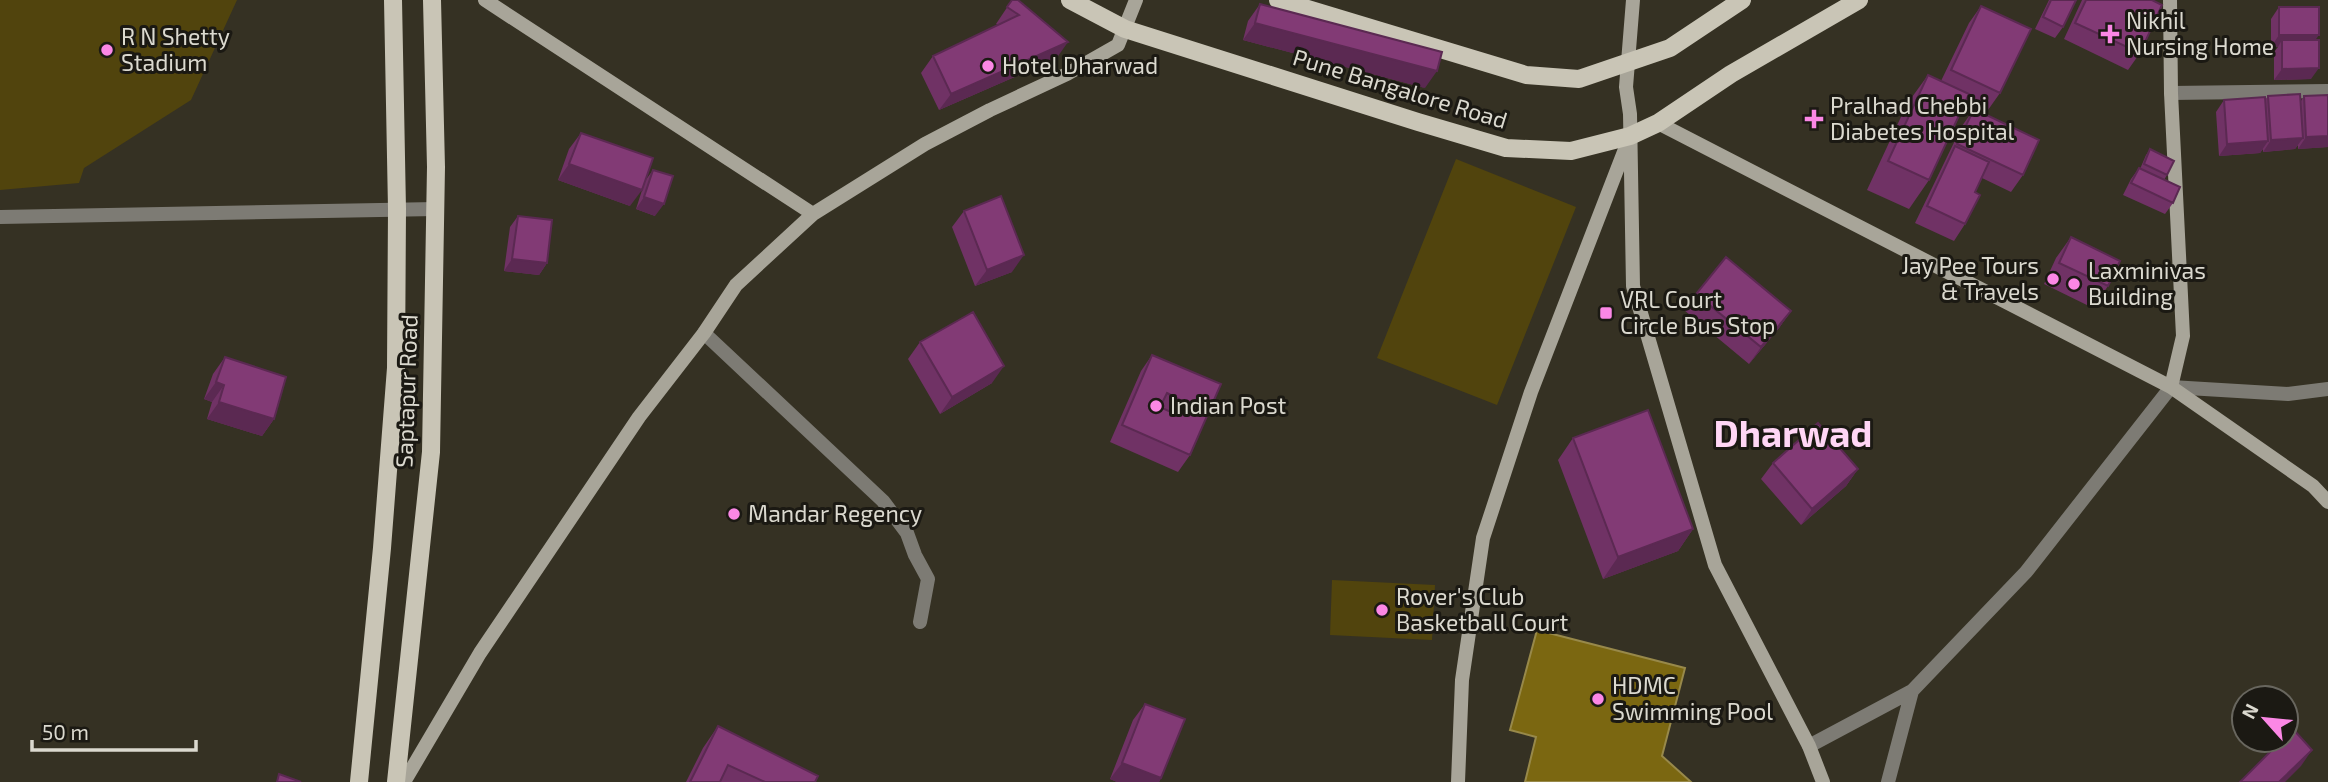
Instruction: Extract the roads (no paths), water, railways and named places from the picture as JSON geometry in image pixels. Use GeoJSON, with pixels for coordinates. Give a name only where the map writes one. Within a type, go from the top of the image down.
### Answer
{"type":"FeatureCollection","features":[{"type":"Feature","properties":{"kind":"main road","name":"Saptapur Road"},"geometry":{"type":"LineString","coordinates":[[359,782],[396,368],[397,209],[393,0]]}},
{"type":"Feature","properties":{"kind":"main road","name":"Saptapur Road"},"geometry":{"type":"LineString","coordinates":[[396,782],[431,452],[436,209],[432,0]]}},
{"type":"Feature","properties":{"kind":"main road","name":"Pune Bangalore Road"},"geometry":{"type":"LineString","coordinates":[[1070,0],[1125,29],[1506,148],[1572,151],[1630,136],[1658,123],[1731,74],[1859,0]]}},
{"type":"Feature","properties":{"kind":"main road"},"geometry":{"type":"LineString","coordinates":[[1278,0],[1526,75],[1579,79],[1670,48],[1742,0]]}},
{"type":"Feature","properties":{"kind":"street"},"geometry":{"type":"LineString","coordinates":[[485,0],[813,214]]}},
{"type":"Feature","properties":{"kind":"street"},"geometry":{"type":"LineString","coordinates":[[404,782],[488,642],[639,417],[704,333],[736,285],[813,214],[925,144],[1067,74],[1118,45],[1136,0]]}},
{"type":"Feature","properties":{"kind":"street"},"geometry":{"type":"LineString","coordinates":[[1633,0],[1626,87],[1630,114],[1633,286],[1714,565],[1809,746],[1824,782]]}},
{"type":"Feature","properties":{"kind":"street"},"geometry":{"type":"LineString","coordinates":[[1809,746],[1912,691],[2026,572],[2171,387],[2183,336],[2171,93],[2170,0]]}},
{"type":"Feature","properties":{"kind":"street"},"geometry":{"type":"LineString","coordinates":[[2171,93],[2328,91]]}},
{"type":"Feature","properties":{"kind":"street"},"geometry":{"type":"LineString","coordinates":[[1658,123],[2171,387],[2313,485],[2328,502]]}},
{"type":"Feature","properties":{"kind":"street"},"geometry":{"type":"LineString","coordinates":[[1458,782],[1462,680],[1483,538],[1531,392],[1630,136]]}},
{"type":"Feature","properties":{"kind":"street"},"geometry":{"type":"LineString","coordinates":[[0,217],[436,209]]}},
{"type":"Feature","properties":{"kind":"street"},"geometry":{"type":"LineString","coordinates":[[704,333],[883,501],[907,533],[928,579],[920,622]]}},
{"type":"Feature","properties":{"kind":"street"},"geometry":{"type":"LineString","coordinates":[[2171,387],[2288,394],[2328,389]]}},
{"type":"Feature","properties":{"kind":"street"},"geometry":{"type":"LineString","coordinates":[[1888,782],[1912,691]]}},
{"type":"Feature","properties":{"kind":"place","name":"Nikhil Nursing Home"},"geometry":{"type":"Point","coordinates":[2110,34]}},
{"type":"Feature","properties":{"kind":"place","name":"R N Shetty Stadium"},"geometry":{"type":"Point","coordinates":[107,50]}},
{"type":"Feature","properties":{"kind":"place","name":"Hotel Dharwad"},"geometry":{"type":"Point","coordinates":[988,66]}},
{"type":"Feature","properties":{"kind":"place","name":"Pralhad Chebbi Diabetes Hospital"},"geometry":{"type":"Point","coordinates":[1814,119]}},
{"type":"Feature","properties":{"kind":"place","name":"Jay Pee Tours & Travels"},"geometry":{"type":"Point","coordinates":[2053,279]}},
{"type":"Feature","properties":{"kind":"place","name":"Laxminivas Building"},"geometry":{"type":"Point","coordinates":[2074,284]}},
{"type":"Feature","properties":{"kind":"place","name":"VRL Court Circle Bus Stop"},"geometry":{"type":"Point","coordinates":[1606,313]}},
{"type":"Feature","properties":{"kind":"place","name":"Indian Post"},"geometry":{"type":"Point","coordinates":[1156,406]}},
{"type":"Feature","properties":{"kind":"place","name":"Mandar Regency"},"geometry":{"type":"Point","coordinates":[734,514]}},
{"type":"Feature","properties":{"kind":"place","name":"Rover's Club Basketball Court"},"geometry":{"type":"Point","coordinates":[1382,610]}},
{"type":"Feature","properties":{"kind":"place","name":"HDMC Swimming Pool"},"geometry":{"type":"Point","coordinates":[1598,699]}},
{"type":"Feature","properties":{"kind":"district","name":"Dharwad"},"geometry":{"type":"Point","coordinates":[1793,434]}}]}
